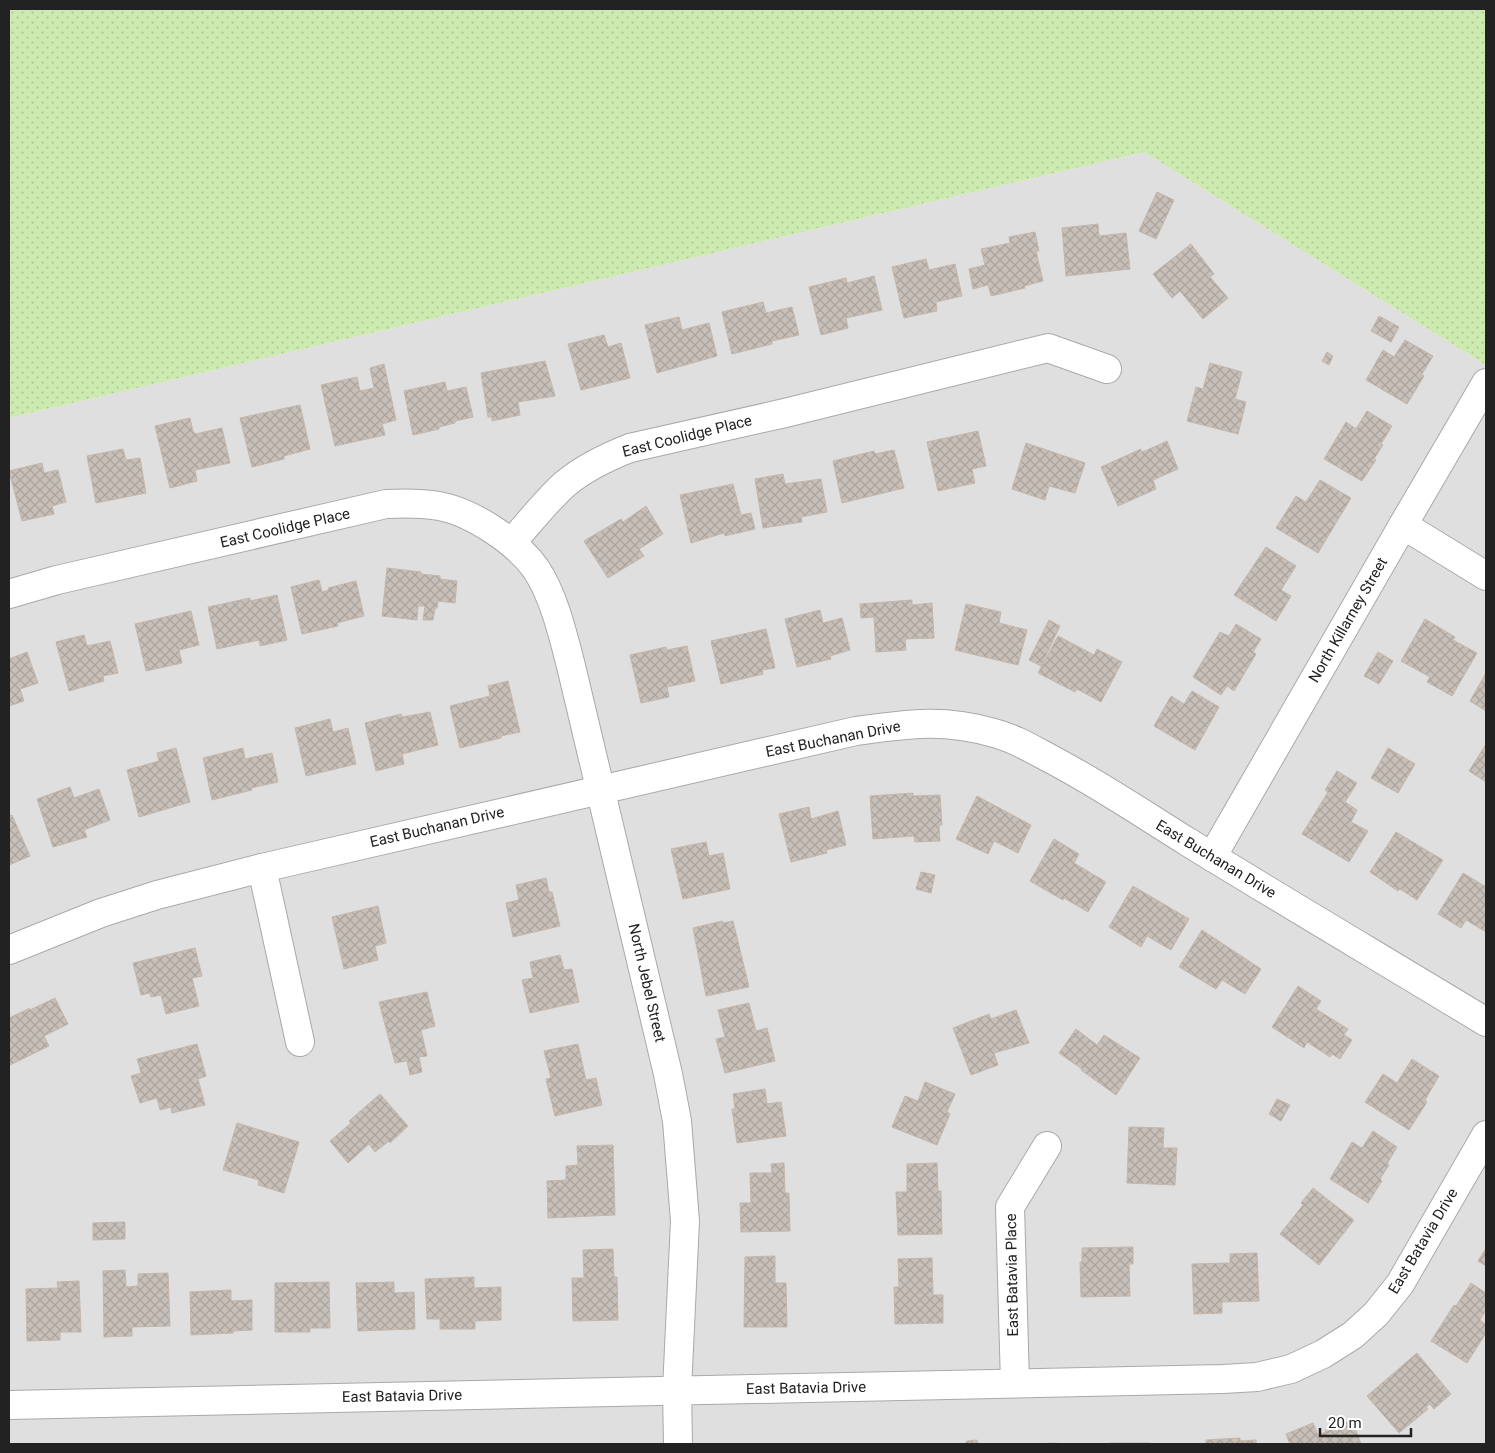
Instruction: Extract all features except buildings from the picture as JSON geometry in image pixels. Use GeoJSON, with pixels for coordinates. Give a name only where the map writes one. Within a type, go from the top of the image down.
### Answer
{"type":"FeatureCollection","features":[{"type":"Feature","properties":{"kind":"street","name":"East Coolidge Place"},"geometry":{"type":"LineString","coordinates":[[9,594],[57,580],[386,504],[413,503],[441,506],[468,516],[512,542],[565,485],[600,461],[630,448],[785,413],[1048,348],[1107,369]]}},
{"type":"Feature","properties":{"kind":"street","name":"North Killarney Street"},"geometry":{"type":"LineString","coordinates":[[1212,857],[1486,383]]}},
{"type":"Feature","properties":{"kind":"street"},"geometry":{"type":"LineString","coordinates":[[1403,525],[1486,576]]}},
{"type":"Feature","properties":{"kind":"street","name":"North Jebel Street"},"geometry":{"type":"LineString","coordinates":[[512,542],[536,570],[555,608],[602,789],[668,1074],[677,1121],[685,1221],[677,1390],[678,1444]]}},
{"type":"Feature","properties":{"kind":"street","name":"East Buchanan Drive"},"geometry":{"type":"LineString","coordinates":[[9,950],[92,917],[156,895],[262,868],[856,731],[913,723],[941,723],[968,726],[996,733],[1021,743],[1071,769],[1212,857],[1486,1022]]}},
{"type":"Feature","properties":{"kind":"street"},"geometry":{"type":"LineString","coordinates":[[262,868],[300,1042]]}},
{"type":"Feature","properties":{"kind":"street","name":"East Batavia Drive"},"geometry":{"type":"LineString","coordinates":[[9,1405],[1257,1377],[1291,1369],[1323,1354],[1359,1330],[1376,1314],[1400,1284],[1486,1135]]}},
{"type":"Feature","properties":{"kind":"street","name":"East Batavia Place"},"geometry":{"type":"LineString","coordinates":[[1015,1383],[1010,1206],[1047,1146]]}},
{"type":"Feature","properties":{"kind":"shaded area"},"geometry":{"type":"Polygon","coordinates":[[[1144,152],[1486,365],[1486,1444],[9,1444],[9,418],[1144,152]]]}},
{"type":"Feature","properties":{"kind":"green space"},"geometry":{"type":"Polygon","coordinates":[[[9,9],[1486,9],[1486,365],[1144,152],[9,418],[9,9]]]}}]}
